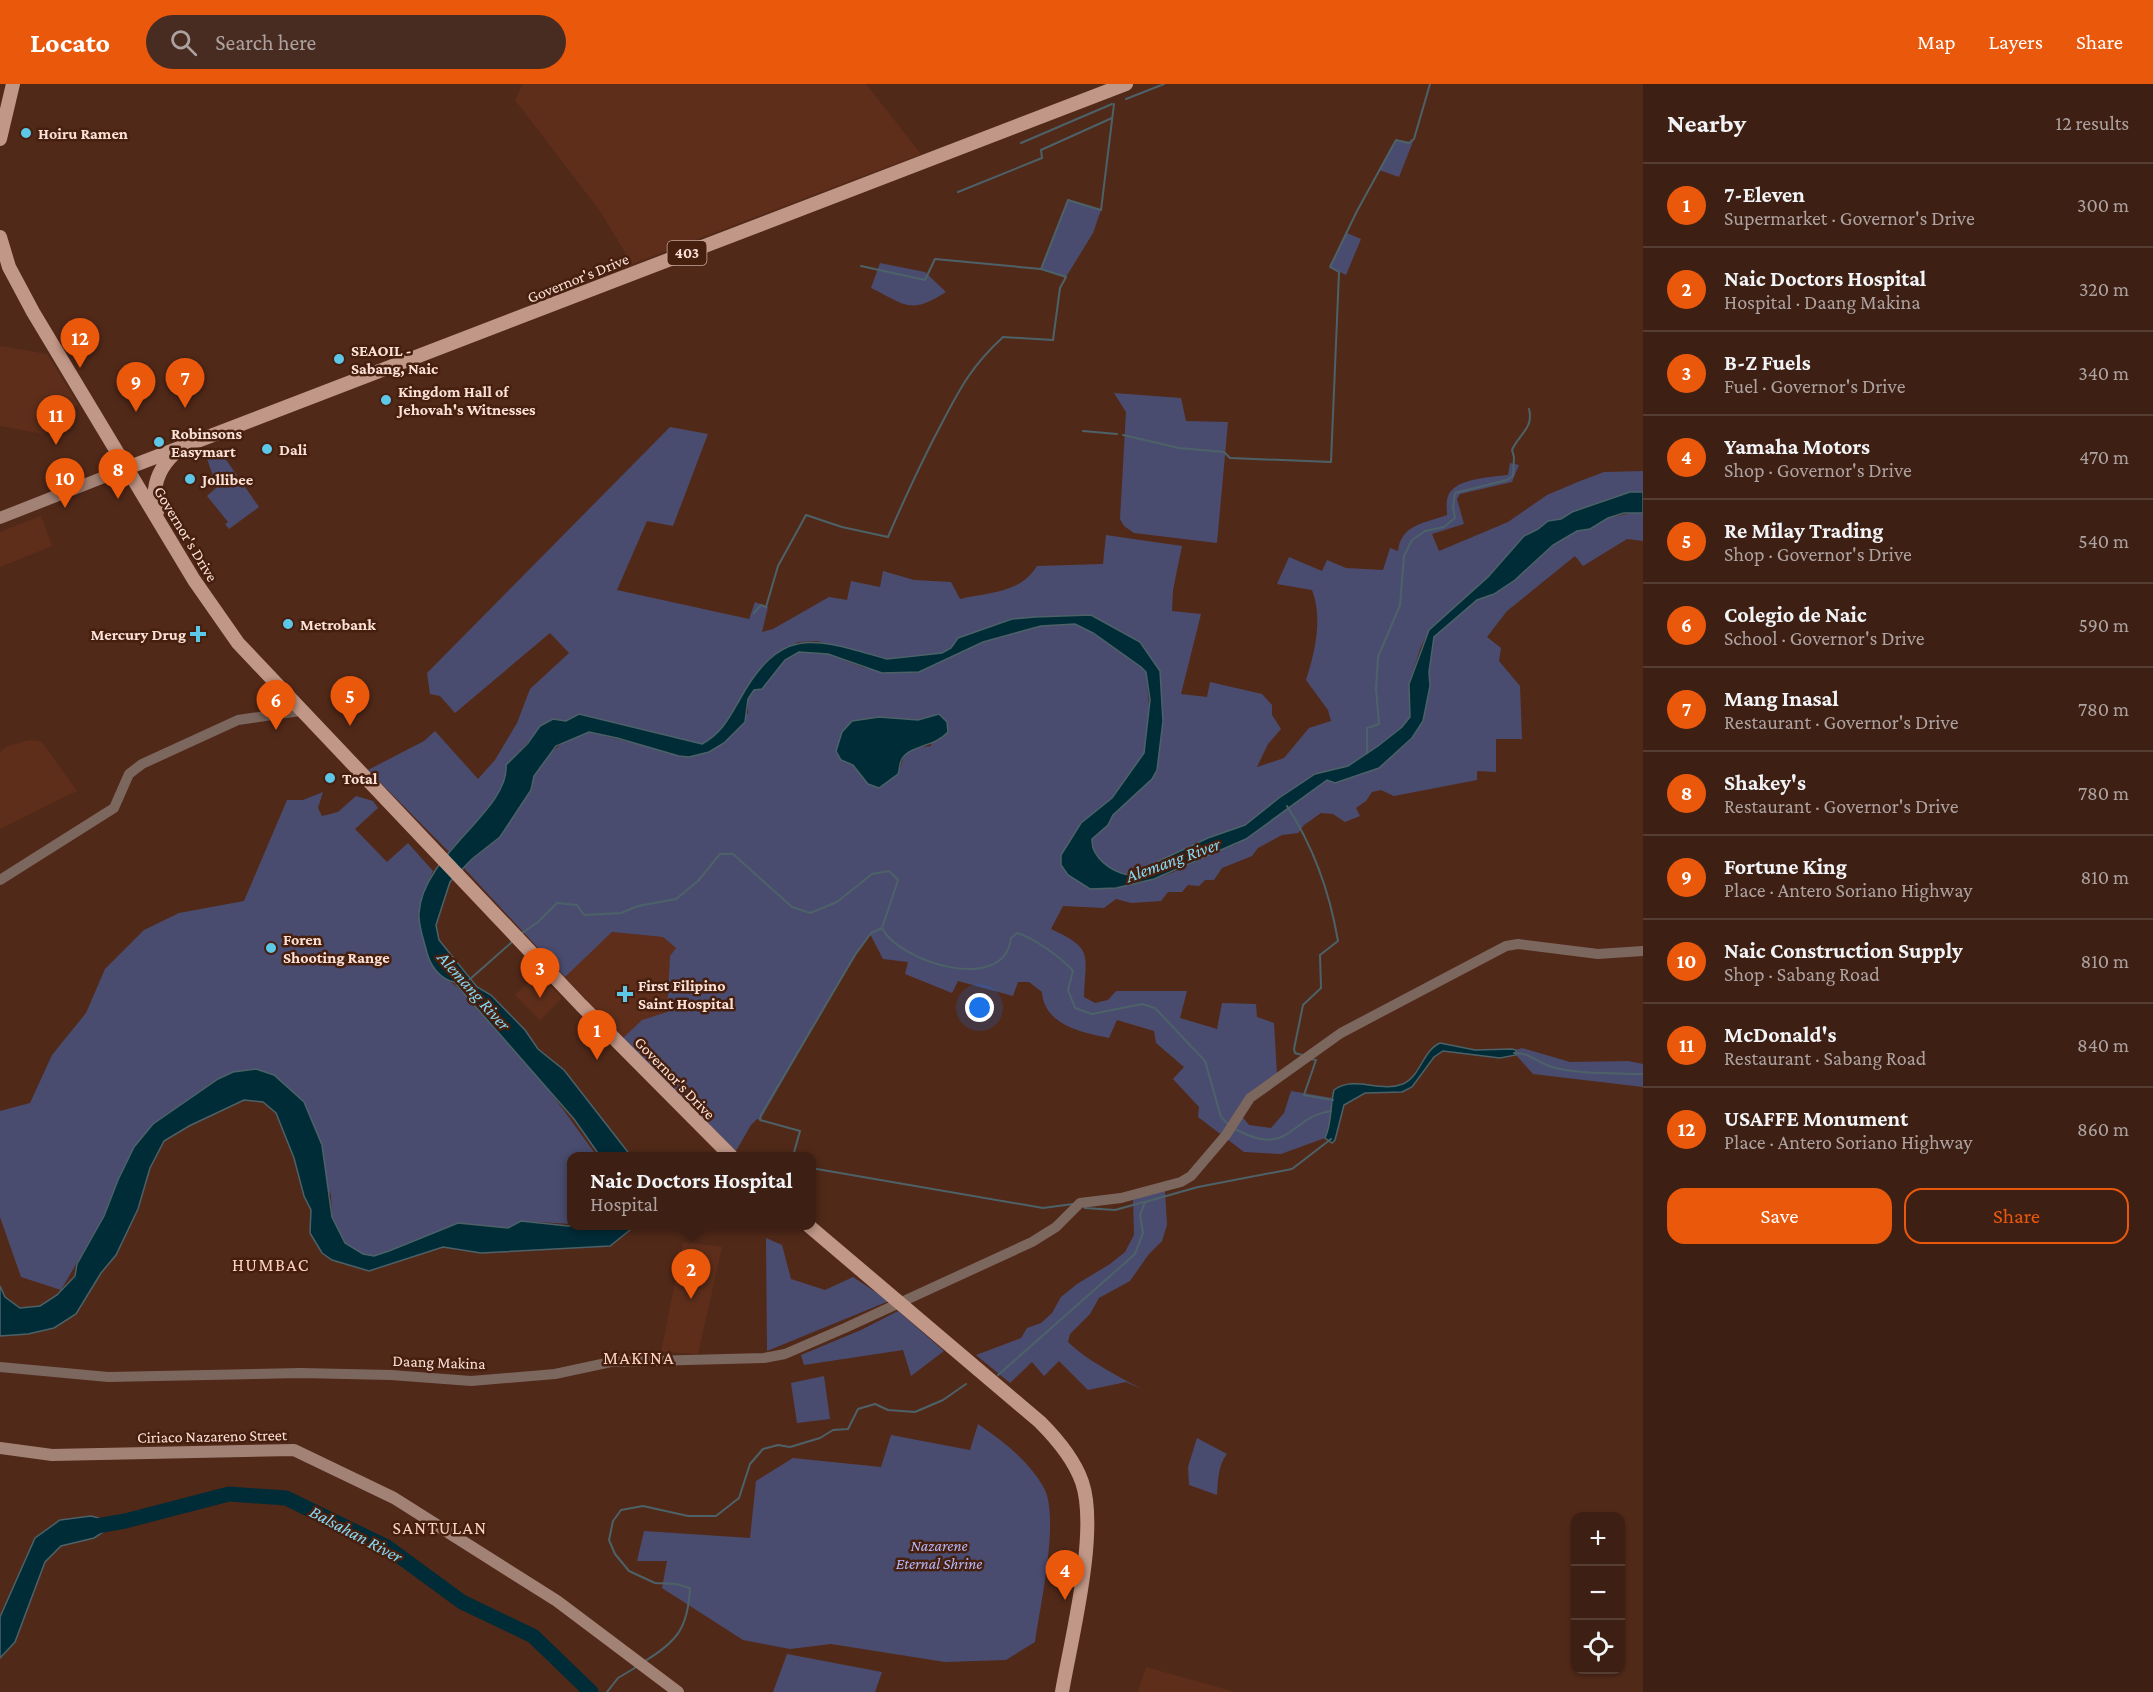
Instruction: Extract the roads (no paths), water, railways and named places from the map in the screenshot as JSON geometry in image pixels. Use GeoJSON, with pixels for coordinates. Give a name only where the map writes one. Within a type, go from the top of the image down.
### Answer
{"type":"FeatureCollection","features":[{"type":"Feature","properties":{"kind":"main road"},"geometry":{"type":"LineString","coordinates":[[0,139],[13,84]]}},
{"type":"Feature","properties":{"kind":"main road","name":"Governor's Drive"},"geometry":{"type":"LineString","coordinates":[[727,1152],[470,889],[300,711],[234,638],[200,590],[127,468],[1126,84]]}},
{"type":"Feature","properties":{"kind":"main road"},"geometry":{"type":"LineString","coordinates":[[0,237],[18,284],[127,468]]}},
{"type":"Feature","properties":{"kind":"main road"},"geometry":{"type":"LineString","coordinates":[[160,523],[154,499],[155,484],[161,468],[180,449]]}},
{"type":"Feature","properties":{"kind":"main road","name":"403"},"geometry":{"type":"LineString","coordinates":[[0,518],[127,468]]}},
{"type":"Feature","properties":{"kind":"main road"},"geometry":{"type":"LineString","coordinates":[[814,1230],[901,1301],[1040,1422],[1067,1453],[1079,1475],[1087,1501],[1087,1536],[1062,1692]]}},
{"type":"Feature","properties":{"kind":"main road","name":"Ciriaco Nazareno Street"},"geometry":{"type":"LineString","coordinates":[[0,1448],[51,1455],[294,1450],[412,1509],[557,1601],[678,1692]]}},
{"type":"Feature","properties":{"kind":"street"},"geometry":{"type":"LineString","coordinates":[[0,880],[114,808],[129,774],[142,764],[238,720],[300,711]]}},
{"type":"Feature","properties":{"kind":"street","name":"Daang Makina"},"geometry":{"type":"LineString","coordinates":[[0,1367],[108,1377],[302,1373],[482,1380],[555,1374],[611,1362],[780,1356],[1032,1242],[1056,1227],[1080,1203],[1121,1197],[1181,1182],[1191,1176],[1226,1135],[1245,1105],[1341,1033],[1506,946],[1518,944],[1598,954],[1643,951]]}},
{"type":"Feature","properties":{"kind":"water","name":"Alemang River"},"geometry":{"type":"Polygon","coordinates":[[[1630,492],[1643,492],[1643,513],[1624,513],[1608,518],[1590,529],[1577,531],[1553,545],[1515,580],[1494,594],[1477,600],[1434,637],[1429,672],[1430,686],[1423,721],[1412,738],[1379,768],[1335,783],[1327,780],[1246,839],[1154,879],[1116,888],[1090,889],[1068,875],[1061,865],[1061,855],[1081,823],[1112,798],[1144,753],[1150,700],[1146,672],[1093,633],[1075,624],[1041,626],[983,642],[919,672],[882,673],[828,654],[799,652],[785,660],[762,689],[754,690],[748,699],[745,722],[724,743],[709,752],[689,757],[589,732],[556,746],[534,776],[531,790],[500,837],[472,859],[450,882],[436,925],[439,940],[477,987],[491,995],[525,1030],[538,1049],[564,1070],[628,1152],[597,1152],[574,1119],[454,982],[439,974],[430,960],[422,936],[419,913],[424,892],[434,872],[495,799],[504,782],[506,765],[528,743],[540,726],[553,719],[566,721],[579,714],[702,744],[715,735],[724,724],[755,675],[771,658],[786,648],[803,643],[820,643],[887,659],[942,653],[951,648],[958,638],[1012,619],[1091,615],[1140,642],[1160,671],[1163,721],[1157,770],[1152,779],[1113,815],[1108,825],[1092,839],[1095,852],[1103,863],[1115,871],[1129,875],[1208,838],[1245,825],[1279,798],[1315,774],[1348,766],[1402,727],[1410,717],[1409,684],[1429,630],[1488,577],[1524,536],[1548,521],[1561,519],[1572,512],[1630,492]]]}},
{"type":"Feature","properties":{"kind":"water"},"geometry":{"type":"Polygon","coordinates":[[[939,714],[947,722],[948,732],[936,741],[904,756],[898,774],[879,788],[868,784],[853,765],[841,760],[836,751],[842,732],[852,721],[879,717],[918,720],[939,714]]]}},
{"type":"Feature","properties":{"kind":"water"},"geometry":{"type":"Polygon","coordinates":[[[1440,1043],[1475,1050],[1512,1049],[1516,1050],[1516,1055],[1500,1058],[1443,1051],[1434,1057],[1412,1087],[1402,1092],[1365,1093],[1344,1105],[1335,1140],[1332,1143],[1325,1138],[1329,1127],[1334,1090],[1350,1084],[1385,1087],[1403,1084],[1414,1075],[1429,1052],[1440,1043]]]}},
{"type":"Feature","properties":{"kind":"water"},"geometry":{"type":"Polygon","coordinates":[[[256,1069],[274,1075],[304,1102],[322,1145],[332,1217],[345,1243],[363,1254],[374,1256],[458,1223],[508,1228],[521,1221],[567,1226],[567,1230],[630,1230],[610,1246],[481,1253],[443,1247],[369,1271],[332,1260],[322,1253],[310,1233],[311,1210],[304,1196],[294,1158],[276,1113],[263,1102],[244,1100],[189,1126],[164,1141],[150,1168],[138,1209],[116,1255],[101,1273],[76,1314],[54,1328],[28,1334],[0,1336],[0,1286],[5,1297],[20,1308],[40,1306],[57,1295],[75,1276],[77,1264],[104,1216],[134,1147],[153,1124],[218,1079],[233,1072],[256,1069]]]}},
{"type":"Feature","properties":{"kind":"water"},"geometry":{"type":"Polygon","coordinates":[[[91,1516],[117,1523],[94,1538],[61,1546],[45,1562],[15,1642],[0,1658],[0,1617],[35,1538],[60,1520],[91,1516]]]}},
{"type":"Feature","properties":{"kind":"waterway"},"geometry":{"type":"LineString","coordinates":[[1126,99],[1164,84]]}},
{"type":"Feature","properties":{"kind":"waterway"},"geometry":{"type":"LineString","coordinates":[[1123,435],[1179,448],[1224,452],[1230,458],[1331,462],[1339,272],[1330,267],[1357,211],[1396,140],[1409,143],[1414,139],[1430,84]]}},
{"type":"Feature","properties":{"kind":"waterway"},"geometry":{"type":"LineString","coordinates":[[1021,143],[1112,104]]}},
{"type":"Feature","properties":{"kind":"waterway"},"geometry":{"type":"LineString","coordinates":[[1041,269],[1068,200],[1101,210],[1114,104]]}},
{"type":"Feature","properties":{"kind":"waterway"},"geometry":{"type":"LineString","coordinates":[[958,192],[1042,158],[1041,150],[1112,118]]}},
{"type":"Feature","properties":{"kind":"waterway"},"geometry":{"type":"LineString","coordinates":[[754,613],[761,605],[766,607],[778,566],[806,515],[842,527],[888,537],[933,440],[956,397],[990,349],[1003,337],[1053,340],[1060,288],[1066,277],[1041,269],[935,259],[925,280],[861,266]]}},
{"type":"Feature","properties":{"kind":"waterway"},"geometry":{"type":"LineString","coordinates":[[1367,753],[1367,728],[1379,724],[1376,689],[1378,657],[1400,605],[1404,556],[1412,540],[1425,531],[1444,527],[1455,518],[1453,507],[1455,493],[1507,480],[1513,476],[1512,450],[1528,426],[1529,409]]}},
{"type":"Feature","properties":{"kind":"waterway"},"geometry":{"type":"LineString","coordinates":[[1083,431],[1117,434]]}},
{"type":"Feature","properties":{"kind":"waterway"},"geometry":{"type":"LineString","coordinates":[[1287,806],[1305,837],[1319,871],[1338,941],[1320,955],[1321,988],[1303,1005],[1294,1049],[1295,1053],[1302,1055]]}},
{"type":"Feature","properties":{"kind":"waterway"},"geometry":{"type":"LineString","coordinates":[[522,933],[538,922],[557,903],[577,905],[584,915],[621,913],[638,906],[676,899],[698,881],[720,854],[733,854],[792,907],[810,913],[837,902],[872,874],[889,871],[898,880],[882,928],[892,940],[908,952],[950,967],[971,969],[990,966],[1004,956],[1011,938],[1017,933],[1031,939],[1055,955],[1073,971],[1068,990],[1075,1008],[1092,1014],[1142,1004],[1155,1008],[1205,1061],[1221,1117],[1228,1124]]}},
{"type":"Feature","properties":{"kind":"waterway"},"geometry":{"type":"LineString","coordinates":[[794,1152],[800,1131],[760,1120],[761,1115],[855,955],[871,933],[882,928]]}},
{"type":"Feature","properties":{"kind":"waterway","name":"Alemang River"},"geometry":{"type":"LineString","coordinates":[[469,980],[512,942]]}},
{"type":"Feature","properties":{"kind":"waterway"},"geometry":{"type":"LineString","coordinates":[[1514,1053],[1528,1056],[1549,1066],[1571,1071],[1643,1074]]}},
{"type":"Feature","properties":{"kind":"waterway"},"geometry":{"type":"LineString","coordinates":[[1310,1059],[1316,1060],[1304,1095],[1333,1100]]}},
{"type":"Feature","properties":{"kind":"waterway"},"geometry":{"type":"LineString","coordinates":[[1235,1129],[1267,1140],[1278,1138],[1317,1115],[1331,1111]]}},
{"type":"Feature","properties":{"kind":"waterway"},"geometry":{"type":"LineString","coordinates":[[998,1375],[1135,1254],[1143,1233],[1140,1215],[1145,1202],[1198,1187],[1292,1169],[1331,1139]]}},
{"type":"Feature","properties":{"kind":"waterway"},"geometry":{"type":"LineString","coordinates":[[816,1169],[1043,1208],[1073,1204]]}},
{"type":"Feature","properties":{"kind":"waterway"},"geometry":{"type":"LineString","coordinates":[[1085,1208],[1115,1210],[1144,1202]]}},
{"type":"Feature","properties":{"kind":"waterway"},"geometry":{"type":"LineString","coordinates":[[645,1661],[666,1647],[679,1632],[687,1613],[690,1588],[676,1584],[655,1583],[629,1571],[615,1554],[609,1540],[613,1521],[621,1510],[643,1506],[688,1516],[716,1516],[739,1498],[750,1464],[763,1449],[778,1445],[790,1447],[820,1438],[833,1430],[848,1429],[858,1409],[875,1404],[888,1410],[915,1412],[943,1400],[966,1384]]}},
{"type":"Feature","properties":{"kind":"waterway","name":"Balsahan River"},"geometry":{"type":"LineString","coordinates":[[97,1526],[229,1494],[286,1498],[387,1547],[462,1602],[533,1636],[591,1692]]}},
{"type":"Feature","properties":{"kind":"waterway"},"geometry":{"type":"LineString","coordinates":[[607,1692],[618,1678],[638,1666]]}},
{"type":"Feature","properties":{"kind":"place","name":"Hoiru Ramen"},"geometry":{"type":"Point","coordinates":[26,133]}},
{"type":"Feature","properties":{"kind":"place","name":"SEAOIL - Sabang, Naic"},"geometry":{"type":"Point","coordinates":[339,359]}},
{"type":"Feature","properties":{"kind":"place","name":"USAFFE Monument"},"geometry":{"type":"Point","coordinates":[80,368]}},
{"type":"Feature","properties":{"kind":"place","name":"Kingdom Hall of Jehovah's Witnesses"},"geometry":{"type":"Point","coordinates":[386,400]}},
{"type":"Feature","properties":{"kind":"place","name":"Mang Inasal"},"geometry":{"type":"Point","coordinates":[185,408]}},
{"type":"Feature","properties":{"kind":"place","name":"Fortune King"},"geometry":{"type":"Point","coordinates":[136,412]}},
{"type":"Feature","properties":{"kind":"place","name":"Robinsons Easymart"},"geometry":{"type":"Point","coordinates":[159,442]}},
{"type":"Feature","properties":{"kind":"place","name":"McDonald's"},"geometry":{"type":"Point","coordinates":[56,445]}},
{"type":"Feature","properties":{"kind":"place","name":"Dali"},"geometry":{"type":"Point","coordinates":[267,449]}},
{"type":"Feature","properties":{"kind":"place","name":"Jollibee"},"geometry":{"type":"Point","coordinates":[190,479]}},
{"type":"Feature","properties":{"kind":"place","name":"Shakey's"},"geometry":{"type":"Point","coordinates":[118,499]}},
{"type":"Feature","properties":{"kind":"place","name":"Naic Construction Supply"},"geometry":{"type":"Point","coordinates":[65,508]}},
{"type":"Feature","properties":{"kind":"place","name":"Metrobank"},"geometry":{"type":"Point","coordinates":[288,624]}},
{"type":"Feature","properties":{"kind":"place","name":"Mercury Drug"},"geometry":{"type":"Point","coordinates":[198,634]}},
{"type":"Feature","properties":{"kind":"place","name":"Re Milay Trading"},"geometry":{"type":"Point","coordinates":[350,726]}},
{"type":"Feature","properties":{"kind":"place","name":"Colegio de Naic"},"geometry":{"type":"Point","coordinates":[276,730]}},
{"type":"Feature","properties":{"kind":"place","name":"Total"},"geometry":{"type":"Point","coordinates":[330,778]}},
{"type":"Feature","properties":{"kind":"place","name":"Foren Shooting Range"},"geometry":{"type":"Point","coordinates":[271,948]}},
{"type":"Feature","properties":{"kind":"place","name":"First Filipino Saint Hospital"},"geometry":{"type":"Point","coordinates":[625,994]}},
{"type":"Feature","properties":{"kind":"place","name":"B-Z Fuels"},"geometry":{"type":"Point","coordinates":[540,998]}},
{"type":"Feature","properties":{"kind":"place","name":"7-Eleven"},"geometry":{"type":"Point","coordinates":[597,1060]}},
{"type":"Feature","properties":{"kind":"place","name":"Naic Doctors Hospital"},"geometry":{"type":"Point","coordinates":[691,1299]}},
{"type":"Feature","properties":{"kind":"place","name":"Yamaha Motors"},"geometry":{"type":"Point","coordinates":[1065,1600]}},
{"type":"Feature","properties":{"kind":"district","name":"HUMBAC"},"geometry":{"type":"Point","coordinates":[271,1265]}},
{"type":"Feature","properties":{"kind":"district","name":"MAKINA"},"geometry":{"type":"Point","coordinates":[639,1358]}},
{"type":"Feature","properties":{"kind":"district","name":"SANTULAN"},"geometry":{"type":"Point","coordinates":[440,1528]}},
{"type":"Feature","properties":{"kind":"park label","name":"Nazarene Eternal Shrine"},"geometry":{"type":"Point","coordinates":[939,1554]}}]}
